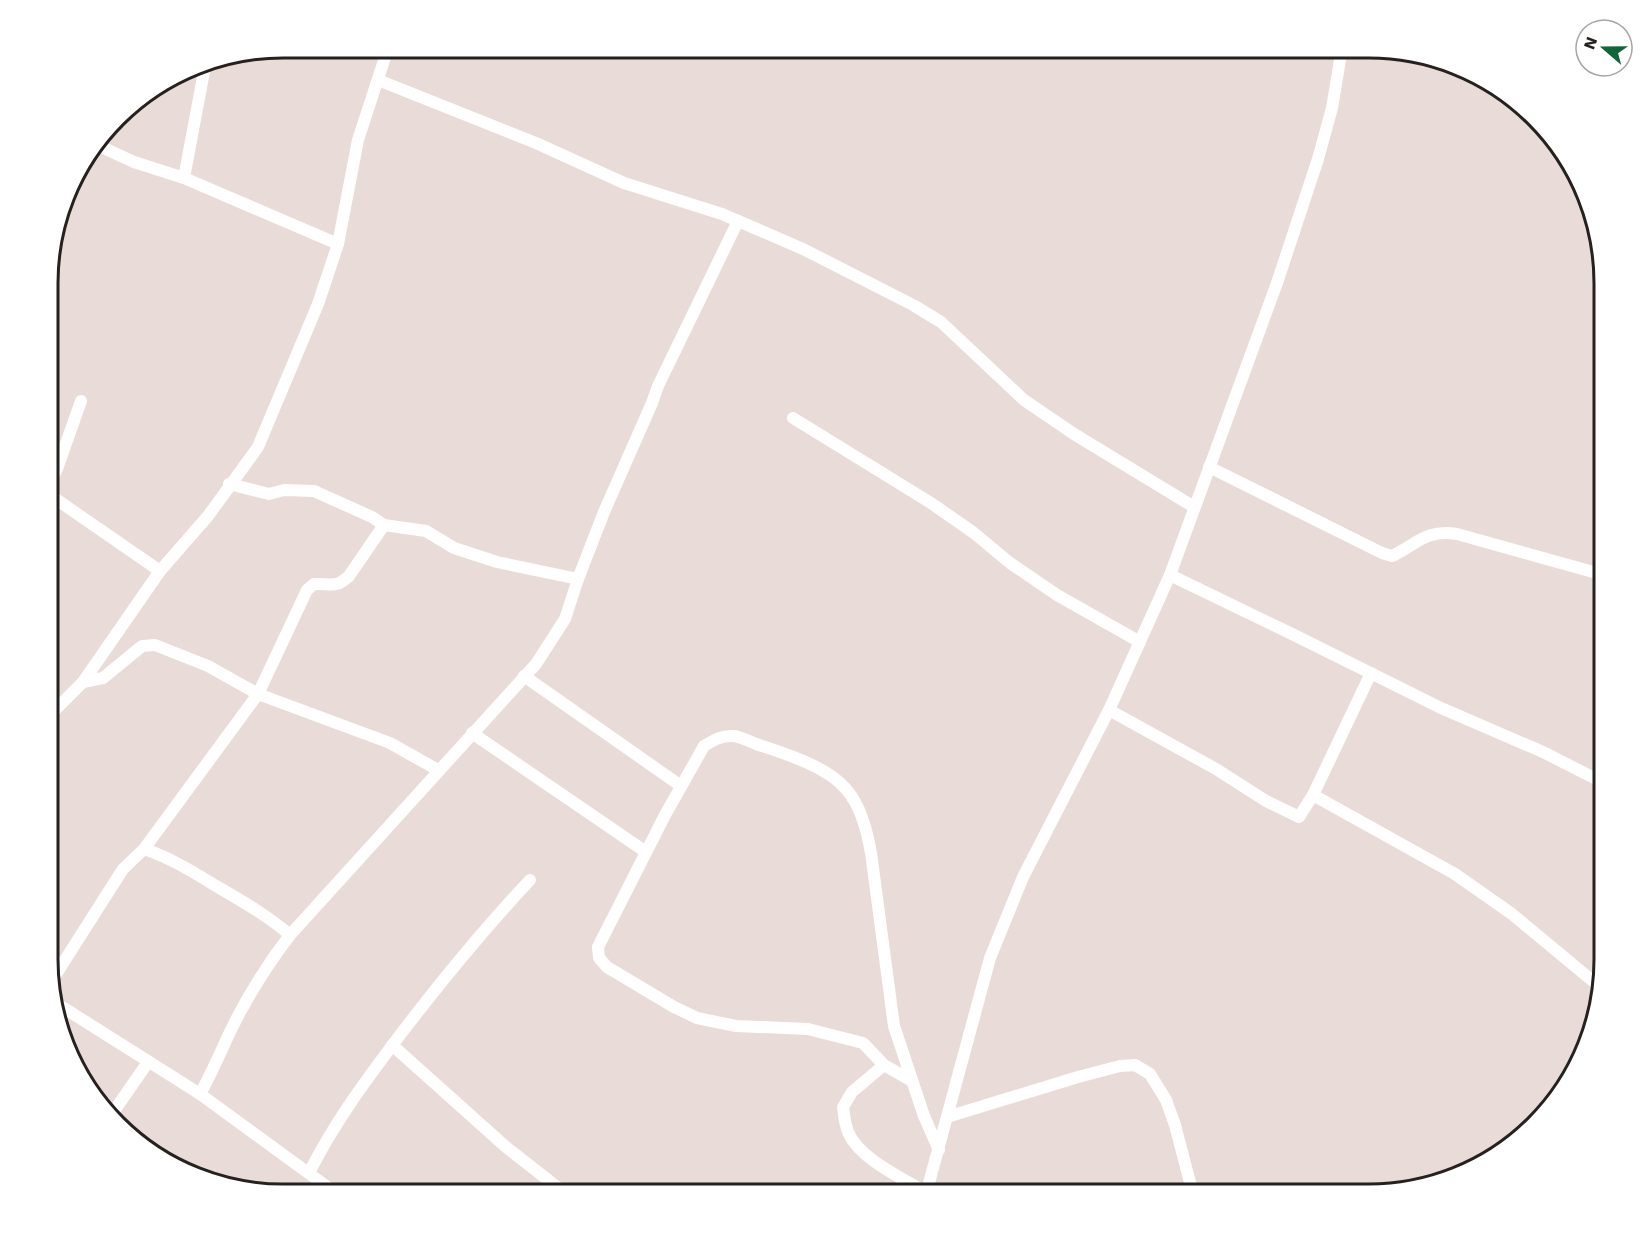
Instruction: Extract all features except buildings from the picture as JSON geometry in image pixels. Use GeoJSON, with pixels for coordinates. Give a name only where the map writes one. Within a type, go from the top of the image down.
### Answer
{"type":"FeatureCollection","features":[{"type":"Feature","properties":{"kind":"street"},"geometry":{"type":"LineString","coordinates":[[58,707],[83,682],[160,571],[208,516],[258,447],[314,315],[338,244],[358,140],[385,58]]}},
{"type":"Feature","properties":{"kind":"street"},"geometry":{"type":"LineString","coordinates":[[929,1184],[990,958],[1023,877],[1109,710],[1170,575],[1277,283],[1318,159],[1332,108],[1340,58]]}},
{"type":"Feature","properties":{"kind":"street"},"geometry":{"type":"LineString","coordinates":[[184,178],[205,73]]}},
{"type":"Feature","properties":{"kind":"street"},"geometry":{"type":"LineString","coordinates":[[378,80],[536,143],[624,183],[722,214],[803,249],[913,305],[941,322],[1024,400],[1074,434],[1194,507]]}},
{"type":"Feature","properties":{"kind":"street"},"geometry":{"type":"LineString","coordinates":[[104,148],[134,162],[184,178],[338,244]]}},
{"type":"Feature","properties":{"kind":"street"},"geometry":{"type":"LineString","coordinates":[[200,1094],[225,1047],[236,1019],[290,935],[536,664],[565,619],[604,512],[658,386],[738,221]]}},
{"type":"Feature","properties":{"kind":"street"},"geometry":{"type":"LineString","coordinates":[[58,464],[81,401]]}},
{"type":"Feature","properties":{"kind":"street"},"geometry":{"type":"LineString","coordinates":[[794,418],[931,503],[974,533],[1010,563],[1057,595],[1140,642]]}},
{"type":"Feature","properties":{"kind":"street"},"geometry":{"type":"LineString","coordinates":[[1209,467],[1392,556],[1419,538],[1444,532],[1594,572]]}},
{"type":"Feature","properties":{"kind":"street"},"geometry":{"type":"LineString","coordinates":[[230,484],[269,494],[284,490],[314,491],[372,517],[384,525],[426,531],[454,548],[497,562],[578,579]]}},
{"type":"Feature","properties":{"kind":"street"},"geometry":{"type":"LineString","coordinates":[[58,501],[160,571]]}},
{"type":"Feature","properties":{"kind":"street"},"geometry":{"type":"LineString","coordinates":[[59,970],[123,869],[144,849],[258,694],[307,590],[314,584],[335,586],[349,576],[384,525]]}},
{"type":"Feature","properties":{"kind":"street"},"geometry":{"type":"LineString","coordinates":[[1170,575],[1441,708],[1544,752],[1594,778]]}},
{"type":"Feature","properties":{"kind":"street"},"geometry":{"type":"LineString","coordinates":[[83,682],[103,678],[142,646],[155,645],[208,666],[258,694],[390,743],[438,770]]}},
{"type":"Feature","properties":{"kind":"street"},"geometry":{"type":"LineString","coordinates":[[1109,710],[1216,769],[1266,801],[1299,817],[1314,795],[1371,674]]}},
{"type":"Feature","properties":{"kind":"street"},"geometry":{"type":"LineString","coordinates":[[524,676],[681,786]]}},
{"type":"Feature","properties":{"kind":"street"},"geometry":{"type":"LineString","coordinates":[[472,733],[646,852]]}},
{"type":"Feature","properties":{"kind":"street"},"geometry":{"type":"LineString","coordinates":[[912,1081],[884,1065],[863,1043],[808,1029],[736,1026],[697,1018],[607,967],[599,958],[598,947],[681,786],[704,746],[719,737],[735,736],[784,754],[831,775],[847,789],[867,830],[894,1026],[924,1116],[939,1150]]}},
{"type":"Feature","properties":{"kind":"street"},"geometry":{"type":"LineString","coordinates":[[1314,795],[1455,874],[1512,914],[1592,981]]}},
{"type":"Feature","properties":{"kind":"street"},"geometry":{"type":"LineString","coordinates":[[144,849],[201,876],[261,913],[290,935]]}},
{"type":"Feature","properties":{"kind":"street"},"geometry":{"type":"LineString","coordinates":[[309,1173],[325,1142],[360,1087],[449,971],[530,880]]}},
{"type":"Feature","properties":{"kind":"street"},"geometry":{"type":"LineString","coordinates":[[64,1009],[200,1094],[324,1184]]}},
{"type":"Feature","properties":{"kind":"street"},"geometry":{"type":"LineString","coordinates":[[392,1045],[506,1147],[553,1184]]}},
{"type":"Feature","properties":{"kind":"street"},"geometry":{"type":"LineString","coordinates":[[116,1109],[148,1062]]}},
{"type":"Feature","properties":{"kind":"street"},"geometry":{"type":"LineString","coordinates":[[884,1065],[852,1092],[843,1107],[846,1125],[850,1137],[864,1153],[911,1184]]}},
{"type":"Feature","properties":{"kind":"street"},"geometry":{"type":"LineString","coordinates":[[947,1117],[1078,1077],[1120,1066],[1135,1065],[1150,1074],[1166,1100],[1190,1184]]}}]}
